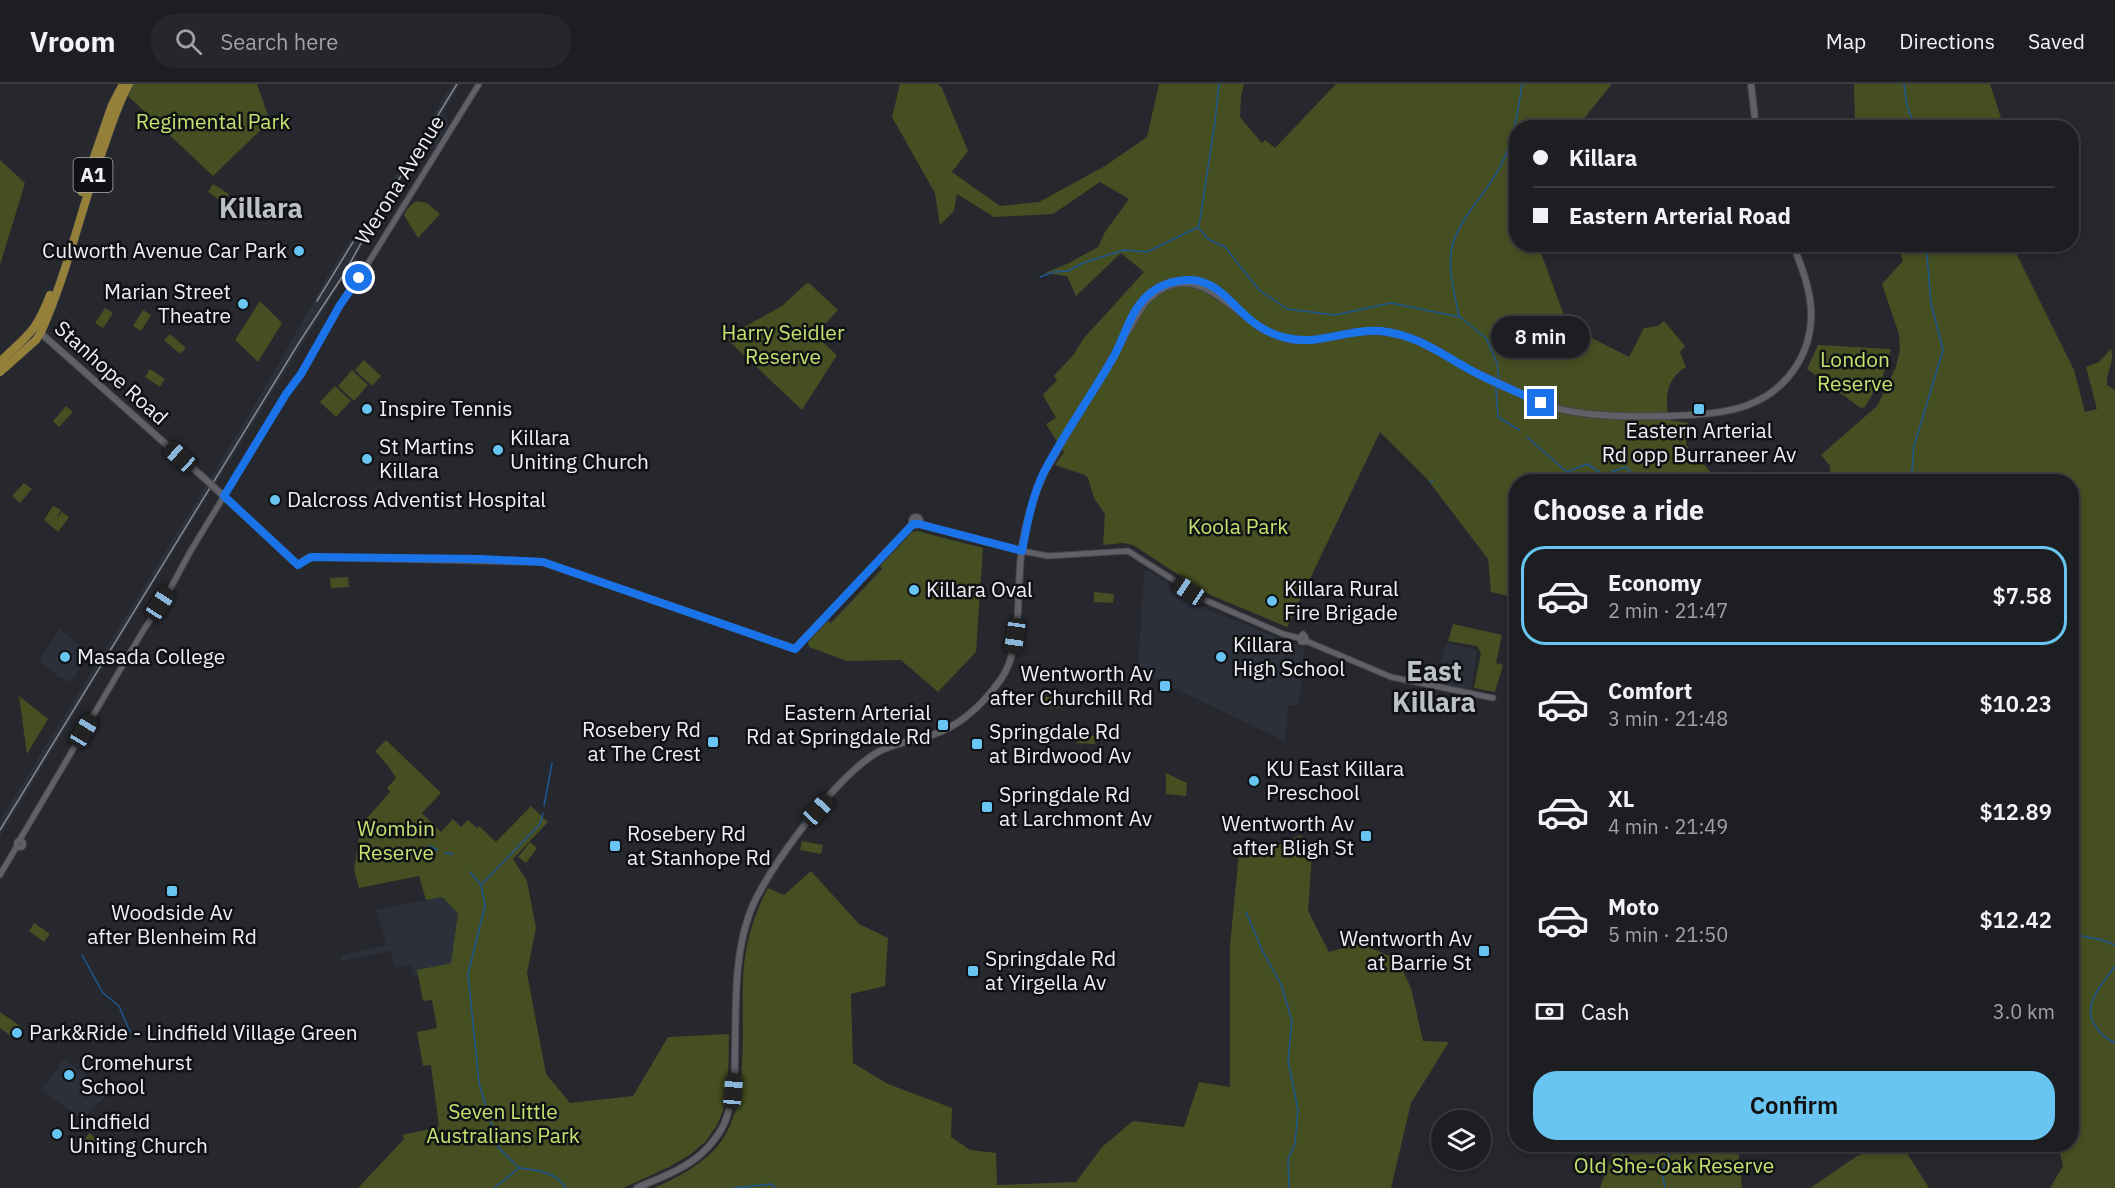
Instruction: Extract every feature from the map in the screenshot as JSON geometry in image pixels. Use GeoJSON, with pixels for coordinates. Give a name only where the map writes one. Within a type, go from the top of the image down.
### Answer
{"type":"FeatureCollection","features":[{"type":"Feature","properties":{"kind":"highway","name":"A1"},"geometry":{"type":"LineString","coordinates":[[0,372],[36,340],[84,183],[112,105],[123,84]]}},
{"type":"Feature","properties":{"kind":"highway","name":"A1"},"geometry":{"type":"LineString","coordinates":[[0,362],[38,330],[64,269],[89,186],[120,101],[129,84]]}},
{"type":"Feature","properties":{"kind":"main road"},"geometry":{"type":"LineString","coordinates":[[1751,84],[1755,120]]}},
{"type":"Feature","properties":{"kind":"main road"},"geometry":{"type":"LineString","coordinates":[[637,1188],[682,1167],[699,1155],[720,1132],[728,1114],[735,1070],[739,956],[752,908],[782,855],[818,810],[863,762],[890,746],[935,734],[961,721],[995,687],[1009,664],[1015,636],[1022,551],[1035,494],[1044,473],[1116,353],[1130,321],[1141,303],[1153,291],[1168,283],[1189,280],[1209,284],[1248,319],[1265,330],[1298,340],[1314,340],[1371,331],[1400,334],[1429,345],[1492,380],[1541,403],[1561,409],[1629,417],[1738,408],[1774,392],[1790,376],[1802,358],[1809,338],[1810,301],[1795,252]]}},
{"type":"Feature","properties":{"kind":"main road","name":"Stanhope Road"},"geometry":{"type":"LineString","coordinates":[[38,330],[298,565],[311,557],[543,562],[795,649],[916,524],[1022,551]]}},
{"type":"Feature","properties":{"kind":"street","name":"Werona Avenue"},"geometry":{"type":"LineString","coordinates":[[0,875],[142,631],[169,591],[221,494],[301,374],[340,305],[479,84]]}},
{"type":"Feature","properties":{"kind":"street"},"geometry":{"type":"LineString","coordinates":[[1022,551],[1048,556],[1128,551],[1205,600],[1282,634],[1299,638],[1304,635],[1306,641],[1391,677],[1493,699]]}},
{"type":"Feature","properties":{"kind":"shaded area"},"geometry":{"type":"Polygon","coordinates":[[[452,84],[461,84],[443,113],[449,123],[435,148],[419,155],[396,188],[342,281],[149,591],[0,837],[0,820],[216,469],[277,367],[328,275],[346,246],[379,202],[452,84]]]}},
{"type":"Feature","properties":{"kind":"shaded area","name":"Killara High School"},"geometry":{"type":"Polygon","coordinates":[[[1148,570],[1172,586],[1189,602],[1304,648],[1299,705],[1288,705],[1285,740],[1141,672],[1138,667],[1144,572],[1148,570]]]}},
{"type":"Feature","properties":{"kind":"shaded area","name":"Masada College"},"geometry":{"type":"Polygon","coordinates":[[[59,629],[90,653],[70,683],[39,661],[59,629]]]}},
{"type":"Feature","properties":{"kind":"shaded area"},"geometry":{"type":"Polygon","coordinates":[[[1446,643],[1477,650],[1471,691],[1443,686],[1439,682],[1446,643]]]}},
{"type":"Feature","properties":{"kind":"shaded area"},"geometry":{"type":"Polygon","coordinates":[[[442,897],[458,913],[451,963],[417,970],[418,976],[414,977],[410,965],[395,968],[390,951],[342,961],[340,955],[387,945],[376,910],[442,897]]]}},
{"type":"Feature","properties":{"kind":"shaded area","name":"Cromehurst School"},"geometry":{"type":"Polygon","coordinates":[[[64,1059],[109,1092],[84,1117],[80,1118],[41,1090],[64,1059]]]}},
{"type":"Feature","properties":{"kind":"green space","name":"Regimental Park"},"geometry":{"type":"Polygon","coordinates":[[[133,84],[257,84],[270,121],[213,176],[128,96],[133,84]]]}},
{"type":"Feature","properties":{"kind":"green space","name":"Koola Park"},"geometry":{"type":"Polygon","coordinates":[[[900,84],[938,84],[942,88],[968,151],[952,172],[1000,206],[1039,202],[1105,166],[1147,137],[1159,84],[1244,84],[1240,117],[1262,143],[1265,140],[1275,148],[1336,84],[1612,84],[1583,120],[1509,120],[1509,252],[1541,252],[1568,326],[1629,357],[1644,328],[1658,326],[1664,321],[1685,346],[1680,352],[1686,367],[1674,378],[1668,390],[1669,420],[1688,423],[1686,445],[1713,474],[1509,474],[1509,596],[1491,592],[1488,559],[1427,479],[1380,432],[1287,627],[1208,594],[1133,545],[1123,543],[1103,545],[1105,514],[1094,498],[1085,475],[1055,465],[1064,452],[1046,424],[1056,418],[1043,395],[1057,380],[1054,376],[1074,354],[1084,338],[1144,272],[1121,253],[1076,296],[1067,276],[1045,273],[1098,247],[1105,232],[1129,199],[1100,182],[1053,214],[994,217],[957,194],[954,211],[940,225],[935,193],[892,117],[900,84]]]}},
{"type":"Feature","properties":{"kind":"green space"},"geometry":{"type":"Polygon","coordinates":[[[1854,84],[1990,84],[2002,120],[1855,120],[1854,84]]]}},
{"type":"Feature","properties":{"kind":"green space"},"geometry":{"type":"Polygon","coordinates":[[[0,160],[25,183],[0,265],[0,160]]]}},
{"type":"Feature","properties":{"kind":"green space"},"geometry":{"type":"Polygon","coordinates":[[[213,184],[229,194],[224,203],[208,192],[213,184]]]}},
{"type":"Feature","properties":{"kind":"green space"},"geometry":{"type":"Polygon","coordinates":[[[416,201],[427,203],[440,214],[418,238],[404,215],[416,201]]]}},
{"type":"Feature","properties":{"kind":"green space"},"geometry":{"type":"Polygon","coordinates":[[[1900,252],[2015,252],[2074,370],[2085,412],[2097,409],[2086,367],[2099,362],[2111,349],[2112,358],[2107,385],[2115,390],[2115,1188],[2050,1188],[2063,1166],[2060,1152],[2079,1152],[2079,474],[1830,474],[1830,466],[1821,455],[1877,406],[1896,367],[1900,350],[1899,334],[1882,284],[1903,261],[1900,252]]]}},
{"type":"Feature","properties":{"kind":"green space","name":"Harry Seidler Reserve"},"geometry":{"type":"Polygon","coordinates":[[[807,283],[838,310],[815,335],[837,355],[802,410],[729,339],[742,328],[782,306],[807,283]]]}},
{"type":"Feature","properties":{"kind":"green space"},"geometry":{"type":"Polygon","coordinates":[[[260,301],[282,323],[258,362],[235,340],[260,301]]]}},
{"type":"Feature","properties":{"kind":"green space"},"geometry":{"type":"Polygon","coordinates":[[[105,308],[113,313],[103,328],[95,323],[105,308]]]}},
{"type":"Feature","properties":{"kind":"green space"},"geometry":{"type":"Polygon","coordinates":[[[143,310],[151,315],[141,331],[133,326],[143,310]]]}},
{"type":"Feature","properties":{"kind":"green space"},"geometry":{"type":"Polygon","coordinates":[[[170,334],[186,348],[180,354],[164,340],[170,334]]]}},
{"type":"Feature","properties":{"kind":"green space","name":"London Reserve"},"geometry":{"type":"Polygon","coordinates":[[[1818,345],[1891,349],[1882,378],[1865,407],[1861,408],[1807,369],[1818,345]]]}},
{"type":"Feature","properties":{"kind":"green space"},"geometry":{"type":"Polygon","coordinates":[[[364,360],[381,376],[372,386],[355,370],[364,360]]]}},
{"type":"Feature","properties":{"kind":"green space"},"geometry":{"type":"Polygon","coordinates":[[[150,369],[165,379],[160,387],[145,377],[150,369]]]}},
{"type":"Feature","properties":{"kind":"green space"},"geometry":{"type":"Polygon","coordinates":[[[352,370],[368,385],[354,401],[338,386],[352,370]]]}},
{"type":"Feature","properties":{"kind":"green space"},"geometry":{"type":"Polygon","coordinates":[[[335,386],[351,401],[336,417],[320,402],[335,386]]]}},
{"type":"Feature","properties":{"kind":"green space"},"geometry":{"type":"Polygon","coordinates":[[[66,406],[73,412],[59,427],[53,421],[66,406]]]}},
{"type":"Feature","properties":{"kind":"green space"},"geometry":{"type":"Polygon","coordinates":[[[24,483],[32,489],[20,503],[12,496],[24,483]]]}},
{"type":"Feature","properties":{"kind":"green space"},"geometry":{"type":"Polygon","coordinates":[[[53,506],[61,510],[56,519],[62,512],[69,517],[58,532],[44,520],[53,506]]]}},
{"type":"Feature","properties":{"kind":"green space"},"geometry":{"type":"Polygon","coordinates":[[[917,531],[983,548],[976,652],[938,692],[901,660],[847,661],[809,647],[808,642],[828,621],[831,623],[882,569],[880,566],[912,532],[917,531]]]}},
{"type":"Feature","properties":{"kind":"green space"},"geometry":{"type":"Polygon","coordinates":[[[348,577],[349,587],[331,588],[330,578],[348,577]]]}},
{"type":"Feature","properties":{"kind":"green space"},"geometry":{"type":"Polygon","coordinates":[[[1094,592],[1114,594],[1113,603],[1094,602],[1094,592]]]}},
{"type":"Feature","properties":{"kind":"green space"},"geometry":{"type":"Polygon","coordinates":[[[1453,624],[1502,635],[1496,663],[1503,665],[1495,692],[1474,688],[1481,653],[1477,646],[1448,641],[1453,624]]]}},
{"type":"Feature","properties":{"kind":"green space"},"geometry":{"type":"Polygon","coordinates":[[[19,696],[48,719],[27,754],[19,696]]]}},
{"type":"Feature","properties":{"kind":"green space"},"geometry":{"type":"Polygon","coordinates":[[[1043,697],[1063,697],[1062,708],[1043,707],[1043,697]]]}},
{"type":"Feature","properties":{"kind":"green space"},"geometry":{"type":"Polygon","coordinates":[[[1076,734],[1096,736],[1095,744],[1076,743],[1076,734]]]}},
{"type":"Feature","properties":{"kind":"green space","name":"Seven Little Australians Park"},"geometry":{"type":"Polygon","coordinates":[[[386,740],[441,793],[422,813],[441,832],[453,819],[461,827],[468,820],[477,828],[479,826],[496,842],[531,806],[548,822],[513,859],[527,881],[536,928],[527,973],[546,1074],[570,1103],[633,1096],[668,1037],[729,1034],[728,1090],[723,1111],[706,1141],[691,1154],[623,1188],[358,1188],[404,1139],[402,1135],[439,1127],[431,1065],[423,1066],[417,1032],[437,1028],[432,1000],[423,1001],[417,970],[451,963],[458,913],[442,897],[426,900],[419,876],[359,888],[354,870],[361,825],[390,792],[387,788],[396,778],[375,751],[386,740]]]}},
{"type":"Feature","properties":{"kind":"green space"},"geometry":{"type":"Polygon","coordinates":[[[1166,773],[1187,783],[1186,796],[1166,794],[1166,773]]]}},
{"type":"Feature","properties":{"kind":"green space"},"geometry":{"type":"Polygon","coordinates":[[[1300,835],[1312,854],[1308,911],[1329,952],[1360,943],[1398,960],[1411,988],[1423,1041],[1449,1042],[1411,1103],[1391,1188],[654,1188],[694,1167],[715,1149],[728,1131],[736,1109],[740,1084],[745,957],[754,921],[768,888],[784,895],[811,871],[859,924],[888,938],[885,986],[851,994],[853,1063],[888,1084],[952,1108],[951,1137],[970,1150],[996,1153],[997,1185],[1076,1182],[1102,1147],[1133,1121],[1184,1127],[1199,1082],[1230,1087],[1230,945],[1239,853],[1282,844],[1300,835]]]}},
{"type":"Feature","properties":{"kind":"green space"},"geometry":{"type":"Polygon","coordinates":[[[802,841],[823,845],[821,854],[800,850],[802,841]]]}},
{"type":"Feature","properties":{"kind":"green space"},"geometry":{"type":"Polygon","coordinates":[[[530,842],[537,848],[526,863],[518,857],[530,842]]]}},
{"type":"Feature","properties":{"kind":"green space"},"geometry":{"type":"Polygon","coordinates":[[[34,923],[50,934],[44,942],[29,931],[34,923]]]}},
{"type":"Feature","properties":{"kind":"green space"},"geometry":{"type":"Polygon","coordinates":[[[0,1012],[23,1028],[15,1039],[0,1028],[0,1012]]]}},
{"type":"Feature","properties":{"kind":"green space"},"geometry":{"type":"Polygon","coordinates":[[[89,1133],[97,1139],[85,1154],[78,1149],[89,1133]]]}},
{"type":"Feature","properties":{"kind":"green space","name":"Old She-Oak Reserve"},"geometry":{"type":"Polygon","coordinates":[[[1613,1152],[1739,1152],[1742,1188],[1600,1188],[1613,1152]]]}},
{"type":"Feature","properties":{"kind":"green space","name":"Old She-Oak Reserve"},"geometry":{"type":"Polygon","coordinates":[[[1870,1152],[1906,1152],[1929,1188],[1810,1188],[1857,1156],[1870,1152]]]}},
{"type":"Feature","properties":{"kind":"waterway"},"geometry":{"type":"LineString","coordinates":[[1199,226],[1219,84]]}},
{"type":"Feature","properties":{"kind":"waterway"},"geometry":{"type":"LineString","coordinates":[[1516,120],[1522,84]]}},
{"type":"Feature","properties":{"kind":"waterway"},"geometry":{"type":"LineString","coordinates":[[1904,84],[1907,106],[1912,120]]}},
{"type":"Feature","properties":{"kind":"waterway"},"geometry":{"type":"LineString","coordinates":[[1459,317],[1450,261],[1453,243],[1463,222],[1496,175],[1509,145]]}},
{"type":"Feature","properties":{"kind":"waterway"},"geometry":{"type":"LineString","coordinates":[[1040,277],[1054,272],[1068,271],[1083,263],[1124,250],[1147,252],[1198,227],[1208,239],[1225,247],[1259,290],[1287,309],[1335,315],[1391,303],[1460,317],[1486,338],[1497,363],[1499,379]]}},
{"type":"Feature","properties":{"kind":"waterway"},"geometry":{"type":"LineString","coordinates":[[1912,474],[1914,446],[1943,350],[1931,303],[1927,252]]}},
{"type":"Feature","properties":{"kind":"waterway"},"geometry":{"type":"LineString","coordinates":[[1497,384],[1498,417],[1519,430]]}},
{"type":"Feature","properties":{"kind":"waterway"},"geometry":{"type":"LineString","coordinates":[[1527,437],[1567,472],[1587,464],[1602,474]]}},
{"type":"Feature","properties":{"kind":"waterway"},"geometry":{"type":"LineString","coordinates":[[1607,474],[1625,467],[1633,474]]}},
{"type":"Feature","properties":{"kind":"waterway"},"geometry":{"type":"LineString","coordinates":[[544,806],[552,763]]}},
{"type":"Feature","properties":{"kind":"waterway"},"geometry":{"type":"LineString","coordinates":[[482,884],[540,824],[543,813]]}},
{"type":"Feature","properties":{"kind":"waterway"},"geometry":{"type":"LineString","coordinates":[[429,846],[438,850]]}},
{"type":"Feature","properties":{"kind":"waterway"},"geometry":{"type":"LineString","coordinates":[[445,853],[453,854]]}},
{"type":"Feature","properties":{"kind":"waterway"},"geometry":{"type":"LineString","coordinates":[[470,872],[481,885],[485,906],[468,974],[479,1083],[498,1147],[519,1168]]}},
{"type":"Feature","properties":{"kind":"waterway"},"geometry":{"type":"LineString","coordinates":[[1246,912],[1263,952],[1281,984],[1292,1021],[1288,1060],[1298,1110],[1295,1144],[1288,1159],[1289,1188]]}},
{"type":"Feature","properties":{"kind":"waterway"},"geometry":{"type":"LineString","coordinates":[[2079,935],[2115,945]]}},
{"type":"Feature","properties":{"kind":"waterway"},"geometry":{"type":"LineString","coordinates":[[82,955],[103,993],[119,1006],[130,1032]]}},
{"type":"Feature","properties":{"kind":"waterway"},"geometry":{"type":"LineString","coordinates":[[2115,966],[2096,993],[2091,1008],[2091,1016],[2096,1027],[2115,1043]]}},
{"type":"Feature","properties":{"kind":"waterway"},"geometry":{"type":"LineString","coordinates":[[1665,1188],[1662,1172],[1670,1152]]}},
{"type":"Feature","properties":{"kind":"waterway"},"geometry":{"type":"LineString","coordinates":[[494,1188],[519,1168],[551,1175],[566,1188]]}},
{"type":"Feature","properties":{"kind":"waterway"},"geometry":{"type":"LineString","coordinates":[[734,1188],[772,1184],[775,1188]]}},
{"type":"Feature","properties":{"kind":"railway"},"geometry":{"type":"LineString","coordinates":[[0,830],[300,341],[344,274],[371,225],[457,84]]}},
{"type":"Feature","properties":{"kind":"railway"},"geometry":{"type":"LineString","coordinates":[[317,301],[353,242]]}},
{"type":"Feature","properties":{"kind":"place","name":"Culworth Avenue Car Park"},"geometry":{"type":"Point","coordinates":[299,251]}},
{"type":"Feature","properties":{"kind":"place","name":"Marian Street Theatre"},"geometry":{"type":"Point","coordinates":[243,304]}},
{"type":"Feature","properties":{"kind":"place","name":"Inspire Tennis"},"geometry":{"type":"Point","coordinates":[367,409]}},
{"type":"Feature","properties":{"kind":"place","name":"Eastern Arterial Rd opp Burraneer Av"},"geometry":{"type":"Point","coordinates":[1699,409]}},
{"type":"Feature","properties":{"kind":"place","name":"Killara Uniting Church"},"geometry":{"type":"Point","coordinates":[498,450]}},
{"type":"Feature","properties":{"kind":"place","name":"St Martins Killara"},"geometry":{"type":"Point","coordinates":[367,459]}},
{"type":"Feature","properties":{"kind":"place","name":"Dalcross Adventist Hospital"},"geometry":{"type":"Point","coordinates":[275,500]}},
{"type":"Feature","properties":{"kind":"place","name":"Killara Oval"},"geometry":{"type":"Point","coordinates":[914,590]}},
{"type":"Feature","properties":{"kind":"place","name":"Killara Rural Fire Brigade"},"geometry":{"type":"Point","coordinates":[1272,601]}},
{"type":"Feature","properties":{"kind":"place","name":"Masada College"},"geometry":{"type":"Point","coordinates":[65,657]}},
{"type":"Feature","properties":{"kind":"place","name":"Killara High School"},"geometry":{"type":"Point","coordinates":[1221,657]}},
{"type":"Feature","properties":{"kind":"place","name":"Wentworth Av after Churchill Rd"},"geometry":{"type":"Point","coordinates":[1165,686]}},
{"type":"Feature","properties":{"kind":"place","name":"Eastern Arterial Rd at Springdale Rd"},"geometry":{"type":"Point","coordinates":[943,725]}},
{"type":"Feature","properties":{"kind":"place","name":"Rosebery Rd at The Crest"},"geometry":{"type":"Point","coordinates":[713,742]}},
{"type":"Feature","properties":{"kind":"place","name":"Springdale Rd at Birdwood Av"},"geometry":{"type":"Point","coordinates":[977,744]}},
{"type":"Feature","properties":{"kind":"place","name":"KU East Killara Preschool"},"geometry":{"type":"Point","coordinates":[1254,781]}},
{"type":"Feature","properties":{"kind":"place","name":"Springdale Rd at Larchmont Av"},"geometry":{"type":"Point","coordinates":[987,807]}},
{"type":"Feature","properties":{"kind":"place","name":"Wentworth Av after Bligh St"},"geometry":{"type":"Point","coordinates":[1366,836]}},
{"type":"Feature","properties":{"kind":"place","name":"Rosebery Rd at Stanhope Rd"},"geometry":{"type":"Point","coordinates":[615,846]}},
{"type":"Feature","properties":{"kind":"place","name":"Woodside Av after Blenheim Rd"},"geometry":{"type":"Point","coordinates":[172,891]}},
{"type":"Feature","properties":{"kind":"place","name":"Wentworth Av at Barrie St"},"geometry":{"type":"Point","coordinates":[1484,951]}},
{"type":"Feature","properties":{"kind":"place","name":"Springdale Rd at Yirgella Av"},"geometry":{"type":"Point","coordinates":[973,971]}},
{"type":"Feature","properties":{"kind":"place","name":"Park&Ride - Lindfield Village Green"},"geometry":{"type":"Point","coordinates":[17,1033]}},
{"type":"Feature","properties":{"kind":"place","name":"Cromehurst School"},"geometry":{"type":"Point","coordinates":[69,1075]}},
{"type":"Feature","properties":{"kind":"place","name":"Lindfield Uniting Church"},"geometry":{"type":"Point","coordinates":[57,1134]}},
{"type":"Feature","properties":{"kind":"district","name":"Killara"},"geometry":{"type":"Point","coordinates":[261,209]}},
{"type":"Feature","properties":{"kind":"district","name":"East Killara"},"geometry":{"type":"Point","coordinates":[1434,688]}},
{"type":"Feature","properties":{"kind":"route"},"geometry":{"type":"LineString","coordinates":[[359,278],[340,305],[301,374],[286,394],[224,496],[298,565],[311,557],[543,562],[795,649],[913,524],[1022,551],[1035,494],[1044,473],[1116,353],[1141,303],[1158,287],[1168,283],[1189,280],[1209,284],[1248,319],[1265,330],[1285,338],[1305,341],[1371,331],[1408,337],[1429,345],[1476,373],[1541,403]]}},
{"type":"Feature","properties":{"kind":"park label","name":"Wombin Reserve"},"geometry":{"type":"Point","coordinates":[396,841]}}]}
